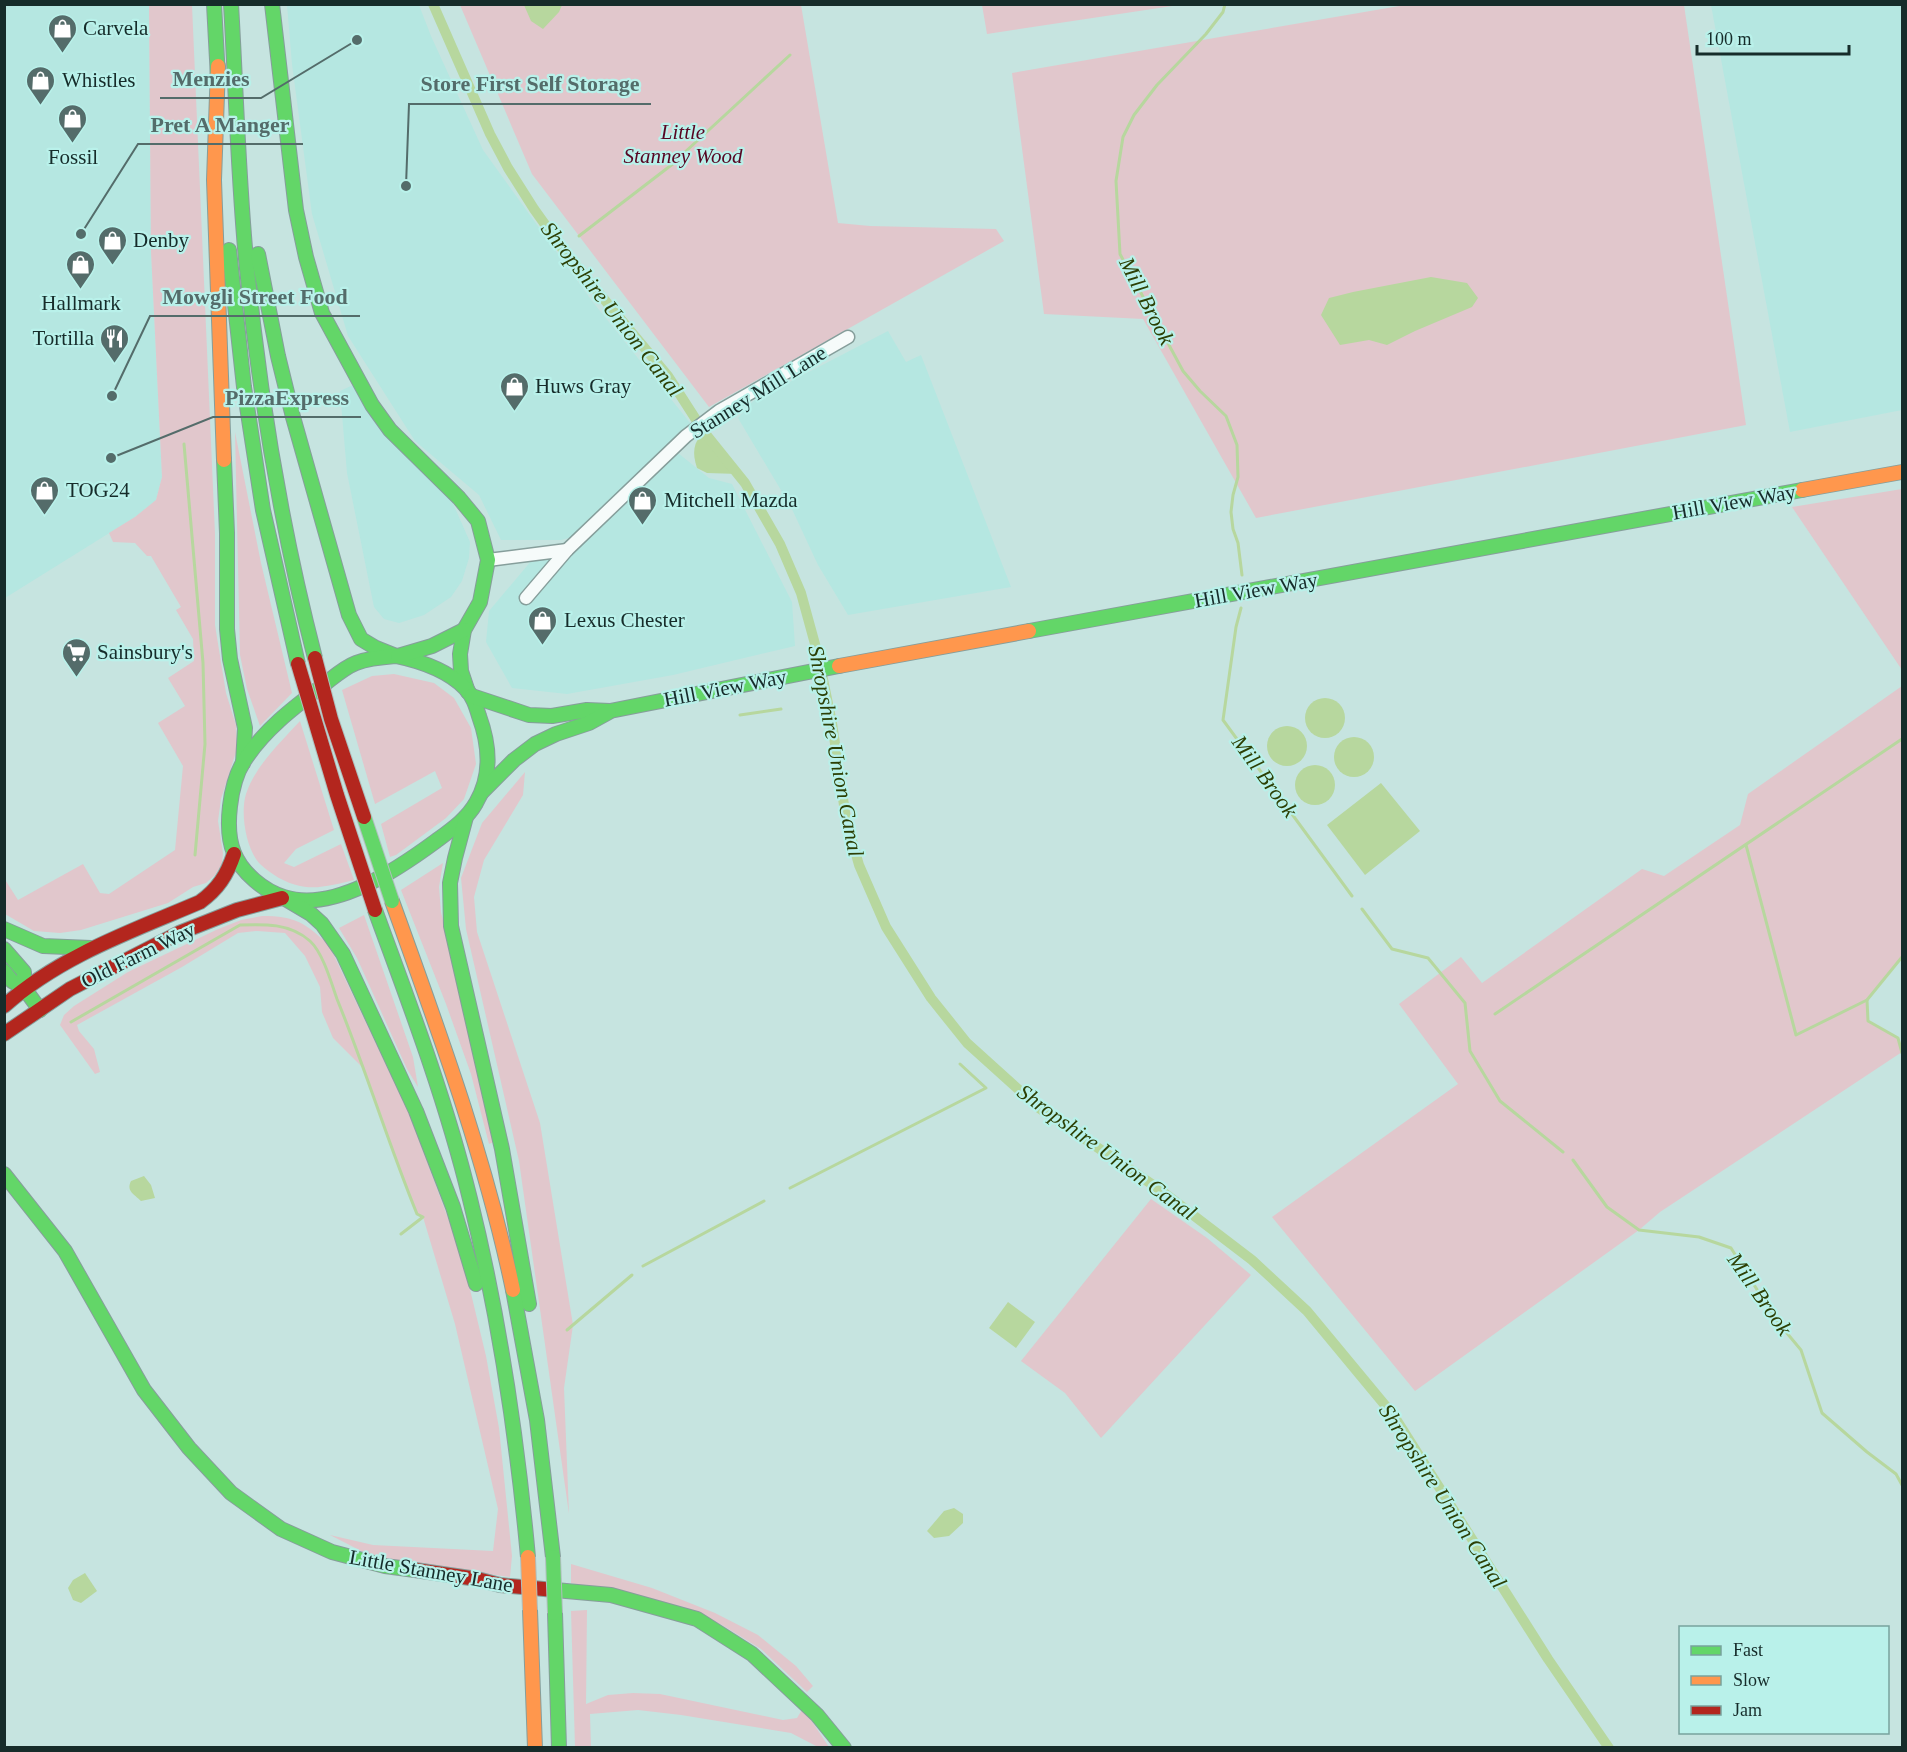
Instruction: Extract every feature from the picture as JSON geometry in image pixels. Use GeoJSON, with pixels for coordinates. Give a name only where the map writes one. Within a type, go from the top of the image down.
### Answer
{"type":"FeatureCollection","features":[{"type":"Feature","properties":{"kind":"main road"},"geometry":{"type":"LineString","coordinates":[[214,4],[230,255],[244,387],[263,510],[298,664],[337,795],[375,910],[429,1056],[470,1198],[496,1319],[525,1524],[535,1748]]}},
{"type":"Feature","properties":{"kind":"main road"},"geometry":{"type":"LineString","coordinates":[[231,4],[246,257],[260,383],[298,592],[331,719],[392,902],[446,1050],[489,1194],[515,1301],[542,1452]]}},
{"type":"Feature","properties":{"kind":"main road"},"geometry":{"type":"LineString","coordinates":[[272,4],[296,210],[306,257],[322,312],[372,405],[390,430],[459,498],[478,521],[488,560],[480,602],[464,630],[460,663],[461,671],[485,730],[489,754],[487,778],[482,793],[466,817],[453,862],[449,882],[449,915],[502,1149],[528,1301],[537,1373],[542,1452],[553,1557],[559,1748]]}},
{"type":"Feature","properties":{"kind":"main road"},"geometry":{"type":"LineString","coordinates":[[218,66],[214,180],[227,533],[227,629],[230,659],[245,728],[243,763],[232,794],[230,813],[234,854],[248,874],[265,888],[311,914],[322,924],[343,954],[416,1111],[453,1207],[512,1421]]}},
{"type":"Feature","properties":{"kind":"main road"},"geometry":{"type":"LineString","coordinates":[[241,162],[278,356],[326,538],[349,615],[362,639],[376,648],[417,660],[431,667],[456,681],[470,694]]}},
{"type":"Feature","properties":{"kind":"main road","name":"Hill View Way"},"geometry":{"type":"LineString","coordinates":[[470,694],[529,715],[552,716],[587,710],[610,711],[844,665],[1902,472]]}},
{"type":"Feature","properties":{"kind":"main road"},"geometry":{"type":"LineString","coordinates":[[243,763],[268,731],[292,707],[354,664],[376,657],[422,652],[464,630]]}},
{"type":"Feature","properties":{"kind":"main road","name":"Hill View Way"},"geometry":{"type":"LineString","coordinates":[[482,793],[514,760],[536,744],[556,734],[589,723],[610,711]]}},
{"type":"Feature","properties":{"kind":"main road"},"geometry":{"type":"LineString","coordinates":[[283,898],[310,901],[358,888],[394,870],[466,817]]}},
{"type":"Feature","properties":{"kind":"main road","name":"Old Farm Way"},"geometry":{"type":"LineString","coordinates":[[4,1006],[24,988],[91,948],[200,902],[215,891],[225,879],[234,854]]}},
{"type":"Feature","properties":{"kind":"main road","name":"Old Farm Way"},"geometry":{"type":"LineString","coordinates":[[4,1034],[70,989],[179,933],[237,910],[283,898]]}},
{"type":"Feature","properties":{"kind":"main road"},"geometry":{"type":"LineString","coordinates":[[4,929],[43,946],[91,948]]}},
{"type":"Feature","properties":{"kind":"main road"},"geometry":{"type":"LineString","coordinates":[[4,949],[24,972],[24,988]]}},
{"type":"Feature","properties":{"kind":"main road"},"geometry":{"type":"LineString","coordinates":[[4,971],[12,981],[24,988],[40,1010]]}},
{"type":"Feature","properties":{"kind":"main road","name":"Little Stanney Lane"},"geometry":{"type":"LineString","coordinates":[[4,1174],[65,1251],[144,1390],[182,1440],[231,1493],[281,1529],[332,1552],[385,1566],[477,1579],[500,1585],[611,1595],[697,1619],[752,1654],[817,1715],[844,1748]]}},
{"type":"Feature","properties":{"kind":"street","name":"Stanney Mill Lane"},"geometry":{"type":"LineString","coordinates":[[526,598],[567,550],[686,436],[719,411],[848,337]]}},
{"type":"Feature","properties":{"kind":"street"},"geometry":{"type":"LineString","coordinates":[[488,560],[567,550]]}},
{"type":"Feature","properties":{"kind":"shaded area"},"geometry":{"type":"Polygon","coordinates":[[[5,5],[149,5],[151,252],[162,477],[156,500],[135,517],[5,598],[5,5]]]}},
{"type":"Feature","properties":{"kind":"shaded area"},"geometry":{"type":"Polygon","coordinates":[[[287,5],[419,5],[483,150],[592,301],[691,424],[576,536],[561,540],[501,540],[479,495],[415,441],[348,336],[312,214],[292,64],[287,5]]]}},
{"type":"Feature","properties":{"kind":"shaded area"},"geometry":{"type":"Polygon","coordinates":[[[524,5],[562,5],[559,12],[543,29],[531,21],[524,5]]]}},
{"type":"Feature","properties":{"kind":"shaded area"},"geometry":{"type":"Polygon","coordinates":[[[1711,5],[1902,5],[1902,410],[1790,432],[1711,5]]]}},
{"type":"Feature","properties":{"kind":"shaded area"},"geometry":{"type":"Polygon","coordinates":[[[1431,277],[1467,283],[1478,298],[1472,307],[1387,345],[1369,340],[1340,345],[1321,315],[1329,298],[1431,277]]]}},
{"type":"Feature","properties":{"kind":"shaded area"},"geometry":{"type":"Polygon","coordinates":[[[888,331],[906,362],[921,355],[1011,587],[848,615],[818,565],[791,507],[738,418],[753,401],[888,331]]]}},
{"type":"Feature","properties":{"kind":"shaded area"},"geometry":{"type":"Polygon","coordinates":[[[353,385],[451,499],[470,542],[469,558],[462,581],[451,597],[424,615],[399,623],[384,619],[374,607],[347,473],[340,391],[353,385]]]}},
{"type":"Feature","properties":{"kind":"shaded area"},"geometry":{"type":"Polygon","coordinates":[[[704,432],[738,474],[707,473],[697,468],[694,457],[695,448],[704,432]]]}},
{"type":"Feature","properties":{"kind":"shaded area"},"geometry":{"type":"Polygon","coordinates":[[[678,453],[709,478],[732,484],[792,602],[795,646],[673,675],[567,694],[512,688],[486,642],[489,611],[532,560],[574,552],[663,463],[678,453]]]}},
{"type":"Feature","properties":{"kind":"shaded area"},"geometry":{"type":"Polygon","coordinates":[[[1325,698],[1339,704],[1345,718],[1339,732],[1325,738],[1311,732],[1305,718],[1311,704],[1325,698]]]}},
{"type":"Feature","properties":{"kind":"shaded area"},"geometry":{"type":"Polygon","coordinates":[[[1287,726],[1301,732],[1307,746],[1301,760],[1287,766],[1273,760],[1267,746],[1273,732],[1287,726]]]}},
{"type":"Feature","properties":{"kind":"shaded area"},"geometry":{"type":"Polygon","coordinates":[[[1354,737],[1368,743],[1374,757],[1368,771],[1354,777],[1340,771],[1334,757],[1340,743],[1354,737]]]}},
{"type":"Feature","properties":{"kind":"shaded area"},"geometry":{"type":"Polygon","coordinates":[[[1315,765],[1329,771],[1335,785],[1329,799],[1315,805],[1301,799],[1295,785],[1301,771],[1315,765]]]}},
{"type":"Feature","properties":{"kind":"shaded area"},"geometry":{"type":"Polygon","coordinates":[[[1381,783],[1420,831],[1365,875],[1327,825],[1381,783]]]}},
{"type":"Feature","properties":{"kind":"shaded area"},"geometry":{"type":"Polygon","coordinates":[[[144,1176],[151,1185],[155,1198],[141,1201],[129,1187],[131,1181],[144,1176]]]}},
{"type":"Feature","properties":{"kind":"shaded area"},"geometry":{"type":"Polygon","coordinates":[[[1008,1302],[1035,1322],[1016,1348],[989,1328],[1008,1302]]]}},
{"type":"Feature","properties":{"kind":"shaded area"},"geometry":{"type":"Polygon","coordinates":[[[954,1508],[963,1514],[963,1523],[949,1536],[934,1538],[927,1531],[944,1511],[954,1508]]]}},
{"type":"Feature","properties":{"kind":"shaded area"},"geometry":{"type":"Polygon","coordinates":[[[85,1573],[97,1591],[81,1603],[73,1600],[68,1588],[73,1580],[85,1573]]]}},
{"type":"Feature","properties":{"kind":"green space"},"geometry":{"type":"Polygon","coordinates":[[[982,4],[1179,5],[987,34],[982,4]]]}},
{"type":"Feature","properties":{"kind":"green space"},"geometry":{"type":"Polygon","coordinates":[[[149,5],[192,5],[215,534],[215,625],[226,693],[236,725],[237,749],[221,799],[218,821],[223,853],[222,864],[215,875],[206,883],[193,887],[168,903],[81,930],[60,933],[34,931],[5,914],[4,878],[18,900],[83,864],[100,893],[109,894],[175,850],[183,766],[158,723],[185,706],[168,678],[194,661],[193,639],[176,610],[181,607],[151,556],[147,556],[135,543],[113,542],[109,533],[135,517],[156,500],[162,477],[151,252],[149,5]]]}},
{"type":"Feature","properties":{"kind":"green space","name":"Little Stanney Wood"},"geometry":{"type":"Polygon","coordinates":[[[460,5],[801,5],[838,223],[996,229],[1004,241],[709,407],[532,174],[460,5]]]}},
{"type":"Feature","properties":{"kind":"green space"},"geometry":{"type":"Polygon","coordinates":[[[1405,5],[1684,5],[1746,425],[1256,518],[1143,319],[1044,314],[1012,73],[1405,5]]]}},
{"type":"Feature","properties":{"kind":"green space"},"geometry":{"type":"Polygon","coordinates":[[[235,432],[261,563],[292,693],[260,726],[247,689],[240,655],[235,432]]]}},
{"type":"Feature","properties":{"kind":"green space"},"geometry":{"type":"Polygon","coordinates":[[[1902,489],[1902,670],[1792,507],[1902,489]]]}},
{"type":"Feature","properties":{"kind":"green space"},"geometry":{"type":"Polygon","coordinates":[[[394,674],[434,683],[454,698],[471,728],[476,764],[464,799],[446,818],[390,857],[381,824],[442,788],[435,771],[375,804],[342,690],[372,676],[394,674]]]}},
{"type":"Feature","properties":{"kind":"green space"},"geometry":{"type":"Polygon","coordinates":[[[1902,686],[1902,957],[1867,1000],[1868,1021],[1898,1038],[1902,1052],[1660,1212],[1639,1230],[1415,1391],[1272,1217],[1458,1084],[1399,1004],[1461,957],[1482,983],[1642,869],[1664,876],[1740,825],[1748,794],[1902,686]]]}},
{"type":"Feature","properties":{"kind":"green space"},"geometry":{"type":"Polygon","coordinates":[[[300,721],[334,830],[296,849],[284,863],[294,867],[341,844],[354,880],[313,887],[289,883],[260,864],[251,850],[244,821],[244,802],[250,783],[269,755],[300,721]]]}},
{"type":"Feature","properties":{"kind":"green space"},"geometry":{"type":"Polygon","coordinates":[[[525,772],[523,795],[484,860],[474,897],[477,932],[540,1123],[573,1325],[564,1388],[569,1514],[519,1161],[466,929],[461,878],[482,823],[525,772]]]}},
{"type":"Feature","properties":{"kind":"green space"},"geometry":{"type":"Polygon","coordinates":[[[443,863],[439,887],[441,912],[494,1142],[489,1144],[471,1074],[401,890],[443,863]]]}},
{"type":"Feature","properties":{"kind":"green space"},"geometry":{"type":"Polygon","coordinates":[[[364,915],[413,1057],[418,1087],[407,1069],[357,958],[339,928],[364,915]]]}},
{"type":"Feature","properties":{"kind":"green space"},"geometry":{"type":"Polygon","coordinates":[[[262,916],[283,917],[299,922],[329,945],[409,1113],[462,1256],[486,1356],[499,1428],[512,1556],[510,1577],[371,1556],[330,1535],[373,1545],[493,1551],[498,1509],[455,1324],[423,1217],[417,1214],[407,1190],[364,1069],[333,1038],[322,1012],[320,987],[305,956],[285,933],[257,931],[238,933],[77,1025],[79,1031],[94,1049],[100,1072],[95,1074],[60,1025],[64,1015],[74,1006],[128,972],[216,930],[241,920],[262,916]]]}},
{"type":"Feature","properties":{"kind":"green space"},"geometry":{"type":"Polygon","coordinates":[[[1151,1199],[1207,1238],[1251,1275],[1101,1438],[1065,1393],[1021,1361],[1151,1199]]]}},
{"type":"Feature","properties":{"kind":"green space"},"geometry":{"type":"Polygon","coordinates":[[[571,1564],[652,1588],[715,1613],[758,1635],[796,1666],[813,1686],[807,1692],[761,1649],[722,1625],[684,1607],[571,1583],[571,1564]]]}},
{"type":"Feature","properties":{"kind":"green space"},"geometry":{"type":"Polygon","coordinates":[[[587,1610],[586,1704],[608,1695],[660,1694],[783,1720],[797,1718],[803,1708],[829,1747],[818,1747],[791,1733],[638,1710],[590,1714],[591,1747],[575,1747],[571,1611],[587,1610]]]}},
{"type":"Feature","properties":{"kind":"waterway","name":"Shropshire Union Canal"},"geometry":{"type":"LineString","coordinates":[[433,4],[490,134],[534,209],[564,251],[668,376],[704,432],[745,483],[780,544],[801,593],[818,655],[832,723],[846,819],[859,865],[886,927],[931,998],[967,1043],[1039,1108],[1159,1189],[1252,1260],[1307,1311],[1394,1416],[1548,1659],[1609,1748]]}},
{"type":"Feature","properties":{"kind":"waterway","name":"Mill Brook"},"geometry":{"type":"LineString","coordinates":[[1225,4],[1223,12],[1206,34],[1157,85],[1134,115],[1123,137],[1116,181],[1120,254],[1183,371],[1226,416],[1237,445],[1238,477],[1231,512],[1242,575]]}},
{"type":"Feature","properties":{"kind":"waterway"},"geometry":{"type":"LineString","coordinates":[[684,153],[790,55]]}},
{"type":"Feature","properties":{"kind":"waterway"},"geometry":{"type":"LineString","coordinates":[[579,236],[674,163]]}},
{"type":"Feature","properties":{"kind":"waterway"},"geometry":{"type":"LineString","coordinates":[[184,444],[203,663],[205,744],[195,855]]}},
{"type":"Feature","properties":{"kind":"waterway","name":"Mill Brook"},"geometry":{"type":"LineString","coordinates":[[1241,608],[1236,627],[1223,720],[1352,896]]}},
{"type":"Feature","properties":{"kind":"waterway"},"geometry":{"type":"LineString","coordinates":[[740,715],[781,709]]}},
{"type":"Feature","properties":{"kind":"waterway"},"geometry":{"type":"LineString","coordinates":[[1495,1014],[1902,739]]}},
{"type":"Feature","properties":{"kind":"waterway"},"geometry":{"type":"LineString","coordinates":[[1746,845],[1796,1035],[1867,1000],[1902,957]]}},
{"type":"Feature","properties":{"kind":"waterway","name":"Mill Brook"},"geometry":{"type":"LineString","coordinates":[[1362,909],[1392,949],[1428,958],[1465,1003],[1470,1051],[1500,1101],[1563,1152]]}},
{"type":"Feature","properties":{"kind":"waterway"},"geometry":{"type":"LineString","coordinates":[[71,1022],[240,925],[276,926],[302,935],[315,946],[326,968],[406,1187],[417,1214],[423,1217],[401,1234]]}},
{"type":"Feature","properties":{"kind":"waterway"},"geometry":{"type":"LineString","coordinates":[[1867,1000],[1868,1021],[1898,1038],[1902,1053]]}},
{"type":"Feature","properties":{"kind":"waterway"},"geometry":{"type":"LineString","coordinates":[[790,1188],[986,1088],[960,1064]]}},
{"type":"Feature","properties":{"kind":"waterway","name":"Mill Brook"},"geometry":{"type":"LineString","coordinates":[[1573,1160],[1607,1207],[1639,1230],[1699,1237],[1731,1248],[1776,1320],[1801,1350],[1822,1413],[1896,1474],[1902,1485]]}},
{"type":"Feature","properties":{"kind":"waterway"},"geometry":{"type":"LineString","coordinates":[[643,1266],[764,1201]]}},
{"type":"Feature","properties":{"kind":"waterway"},"geometry":{"type":"LineString","coordinates":[[567,1330],[632,1275]]}},
{"type":"Feature","properties":{"kind":"traffic: fast"},"geometry":{"type":"LineString","coordinates":[[214,4],[218,78]]}},
{"type":"Feature","properties":{"kind":"traffic: fast"},"geometry":{"type":"LineString","coordinates":[[231,4],[243,227],[257,359],[282,510],[315,658]]}},
{"type":"Feature","properties":{"kind":"traffic: fast"},"geometry":{"type":"LineString","coordinates":[[272,4],[296,210],[306,257],[322,313],[372,405],[390,430],[459,498],[478,521],[488,560],[480,602],[464,630],[460,654],[461,671],[468,692]]}},
{"type":"Feature","properties":{"kind":"traffic: fast"},"geometry":{"type":"LineString","coordinates":[[229,250],[244,387],[263,510],[298,664]]}},
{"type":"Feature","properties":{"kind":"traffic: fast"},"geometry":{"type":"LineString","coordinates":[[258,254],[278,356],[293,417],[349,615],[361,639],[396,656]]}},
{"type":"Feature","properties":{"kind":"traffic: fast"},"geometry":{"type":"LineString","coordinates":[[224,460],[227,629],[230,659],[245,728],[243,763]]}},
{"type":"Feature","properties":{"kind":"traffic: fast"},"geometry":{"type":"LineString","coordinates":[[1029,631],[1802,490]]}},
{"type":"Feature","properties":{"kind":"traffic: fast"},"geometry":{"type":"LineString","coordinates":[[398,656],[432,646],[464,630]]}},
{"type":"Feature","properties":{"kind":"traffic: fast"},"geometry":{"type":"LineString","coordinates":[[396,656],[442,671],[458,682],[472,698],[483,727],[488,761],[485,782],[476,803],[463,819],[442,837],[403,864],[364,885],[344,894],[324,899],[303,900],[276,894],[248,874],[234,853],[231,843],[230,806],[239,770],[261,739],[280,720],[342,670],[366,660],[396,656]]}},
{"type":"Feature","properties":{"kind":"traffic: fast"},"geometry":{"type":"LineString","coordinates":[[472,696],[529,715],[552,716],[587,710],[610,711],[839,666]]}},
{"type":"Feature","properties":{"kind":"traffic: fast"},"geometry":{"type":"LineString","coordinates":[[482,792],[514,760],[535,744],[589,723],[609,712]]}},
{"type":"Feature","properties":{"kind":"traffic: fast"},"geometry":{"type":"LineString","coordinates":[[364,817],[392,901]]}},
{"type":"Feature","properties":{"kind":"traffic: fast"},"geometry":{"type":"LineString","coordinates":[[466,817],[450,883],[451,926],[502,1149],[529,1304]]}},
{"type":"Feature","properties":{"kind":"traffic: fast"},"geometry":{"type":"LineString","coordinates":[[284,898],[311,914],[322,924],[343,954],[416,1111],[453,1207],[476,1284]]}},
{"type":"Feature","properties":{"kind":"traffic: fast"},"geometry":{"type":"LineString","coordinates":[[375,910],[439,1089],[470,1199],[490,1287],[506,1377],[528,1557]]}},
{"type":"Feature","properties":{"kind":"traffic: fast"},"geometry":{"type":"LineString","coordinates":[[4,929],[43,946],[91,948]]}},
{"type":"Feature","properties":{"kind":"traffic: fast"},"geometry":{"type":"LineString","coordinates":[[4,949],[24,972],[24,988]]}},
{"type":"Feature","properties":{"kind":"traffic: fast"},"geometry":{"type":"LineString","coordinates":[[4,971],[12,981],[24,988],[40,1010]]}},
{"type":"Feature","properties":{"kind":"traffic: fast"},"geometry":{"type":"LineString","coordinates":[[4,1174],[65,1251],[144,1390],[189,1448],[231,1493],[281,1529],[332,1552],[385,1566],[415,1570]]}},
{"type":"Feature","properties":{"kind":"traffic: fast"},"geometry":{"type":"LineString","coordinates":[[513,1290],[537,1420],[553,1557]]}},
{"type":"Feature","properties":{"kind":"traffic: fast"},"geometry":{"type":"LineString","coordinates":[[553,1557],[555,1613]]}},
{"type":"Feature","properties":{"kind":"traffic: fast"},"geometry":{"type":"LineString","coordinates":[[555,1590],[611,1595],[697,1619],[752,1654],[817,1715],[844,1748]]}},
{"type":"Feature","properties":{"kind":"traffic: fast"},"geometry":{"type":"LineString","coordinates":[[555,1613],[559,1748]]}},
{"type":"Feature","properties":{"kind":"traffic: slow"},"geometry":{"type":"LineString","coordinates":[[218,66],[214,180],[224,460]]}},
{"type":"Feature","properties":{"kind":"traffic: slow"},"geometry":{"type":"LineString","coordinates":[[1802,490],[1902,472]]}},
{"type":"Feature","properties":{"kind":"traffic: slow"},"geometry":{"type":"LineString","coordinates":[[839,666],[1029,631]]}},
{"type":"Feature","properties":{"kind":"traffic: slow"},"geometry":{"type":"LineString","coordinates":[[392,901],[475,1142],[513,1290]]}},
{"type":"Feature","properties":{"kind":"traffic: slow"},"geometry":{"type":"LineString","coordinates":[[528,1557],[530,1610]]}},
{"type":"Feature","properties":{"kind":"traffic: slow"},"geometry":{"type":"LineString","coordinates":[[530,1610],[535,1748]]}},
{"type":"Feature","properties":{"kind":"traffic: jam"},"geometry":{"type":"LineString","coordinates":[[315,658],[331,719],[364,817]]}},
{"type":"Feature","properties":{"kind":"traffic: jam"},"geometry":{"type":"LineString","coordinates":[[298,664],[337,795],[375,910]]}},
{"type":"Feature","properties":{"kind":"traffic: jam"},"geometry":{"type":"LineString","coordinates":[[4,1006],[26,988],[73,959],[123,934],[200,902],[221,881],[234,854]]}},
{"type":"Feature","properties":{"kind":"traffic: jam"},"geometry":{"type":"LineString","coordinates":[[4,1034],[70,989],[179,933],[237,910],[282,898]]}},
{"type":"Feature","properties":{"kind":"traffic: jam"},"geometry":{"type":"LineString","coordinates":[[415,1570],[477,1579],[500,1585],[555,1590]]}},
{"type":"Feature","properties":{"kind":"place","name":"Menzies"},"geometry":{"type":"Point","coordinates":[357,40]}},
{"type":"Feature","properties":{"kind":"place","name":"Carvela"},"geometry":{"type":"Point","coordinates":[62,54]}},
{"type":"Feature","properties":{"kind":"place","name":"Whistles"},"geometry":{"type":"Point","coordinates":[41,106]}},
{"type":"Feature","properties":{"kind":"place","name":"Fossil"},"geometry":{"type":"Point","coordinates":[73,144]}},
{"type":"Feature","properties":{"kind":"place","name":"Store First Self Storage"},"geometry":{"type":"Point","coordinates":[406,186]}},
{"type":"Feature","properties":{"kind":"place","name":"Pret A Manger"},"geometry":{"type":"Point","coordinates":[81,234]}},
{"type":"Feature","properties":{"kind":"place","name":"Denby"},"geometry":{"type":"Point","coordinates":[112,266]}},
{"type":"Feature","properties":{"kind":"place","name":"Hallmark"},"geometry":{"type":"Point","coordinates":[81,290]}},
{"type":"Feature","properties":{"kind":"place","name":"Tortilla"},"geometry":{"type":"Point","coordinates":[115,364]}},
{"type":"Feature","properties":{"kind":"place","name":"Mowgli Street Food"},"geometry":{"type":"Point","coordinates":[112,396]}},
{"type":"Feature","properties":{"kind":"place","name":"Huws Gray"},"geometry":{"type":"Point","coordinates":[514,412]}},
{"type":"Feature","properties":{"kind":"place","name":"PizzaExpress"},"geometry":{"type":"Point","coordinates":[111,458]}},
{"type":"Feature","properties":{"kind":"place","name":"TOG24"},"geometry":{"type":"Point","coordinates":[45,516]}},
{"type":"Feature","properties":{"kind":"place","name":"Mitchell Mazda"},"geometry":{"type":"Point","coordinates":[643,526]}},
{"type":"Feature","properties":{"kind":"place","name":"Lexus Chester"},"geometry":{"type":"Point","coordinates":[543,646]}},
{"type":"Feature","properties":{"kind":"place","name":"Sainsbury's"},"geometry":{"type":"Point","coordinates":[76,678]}}]}
